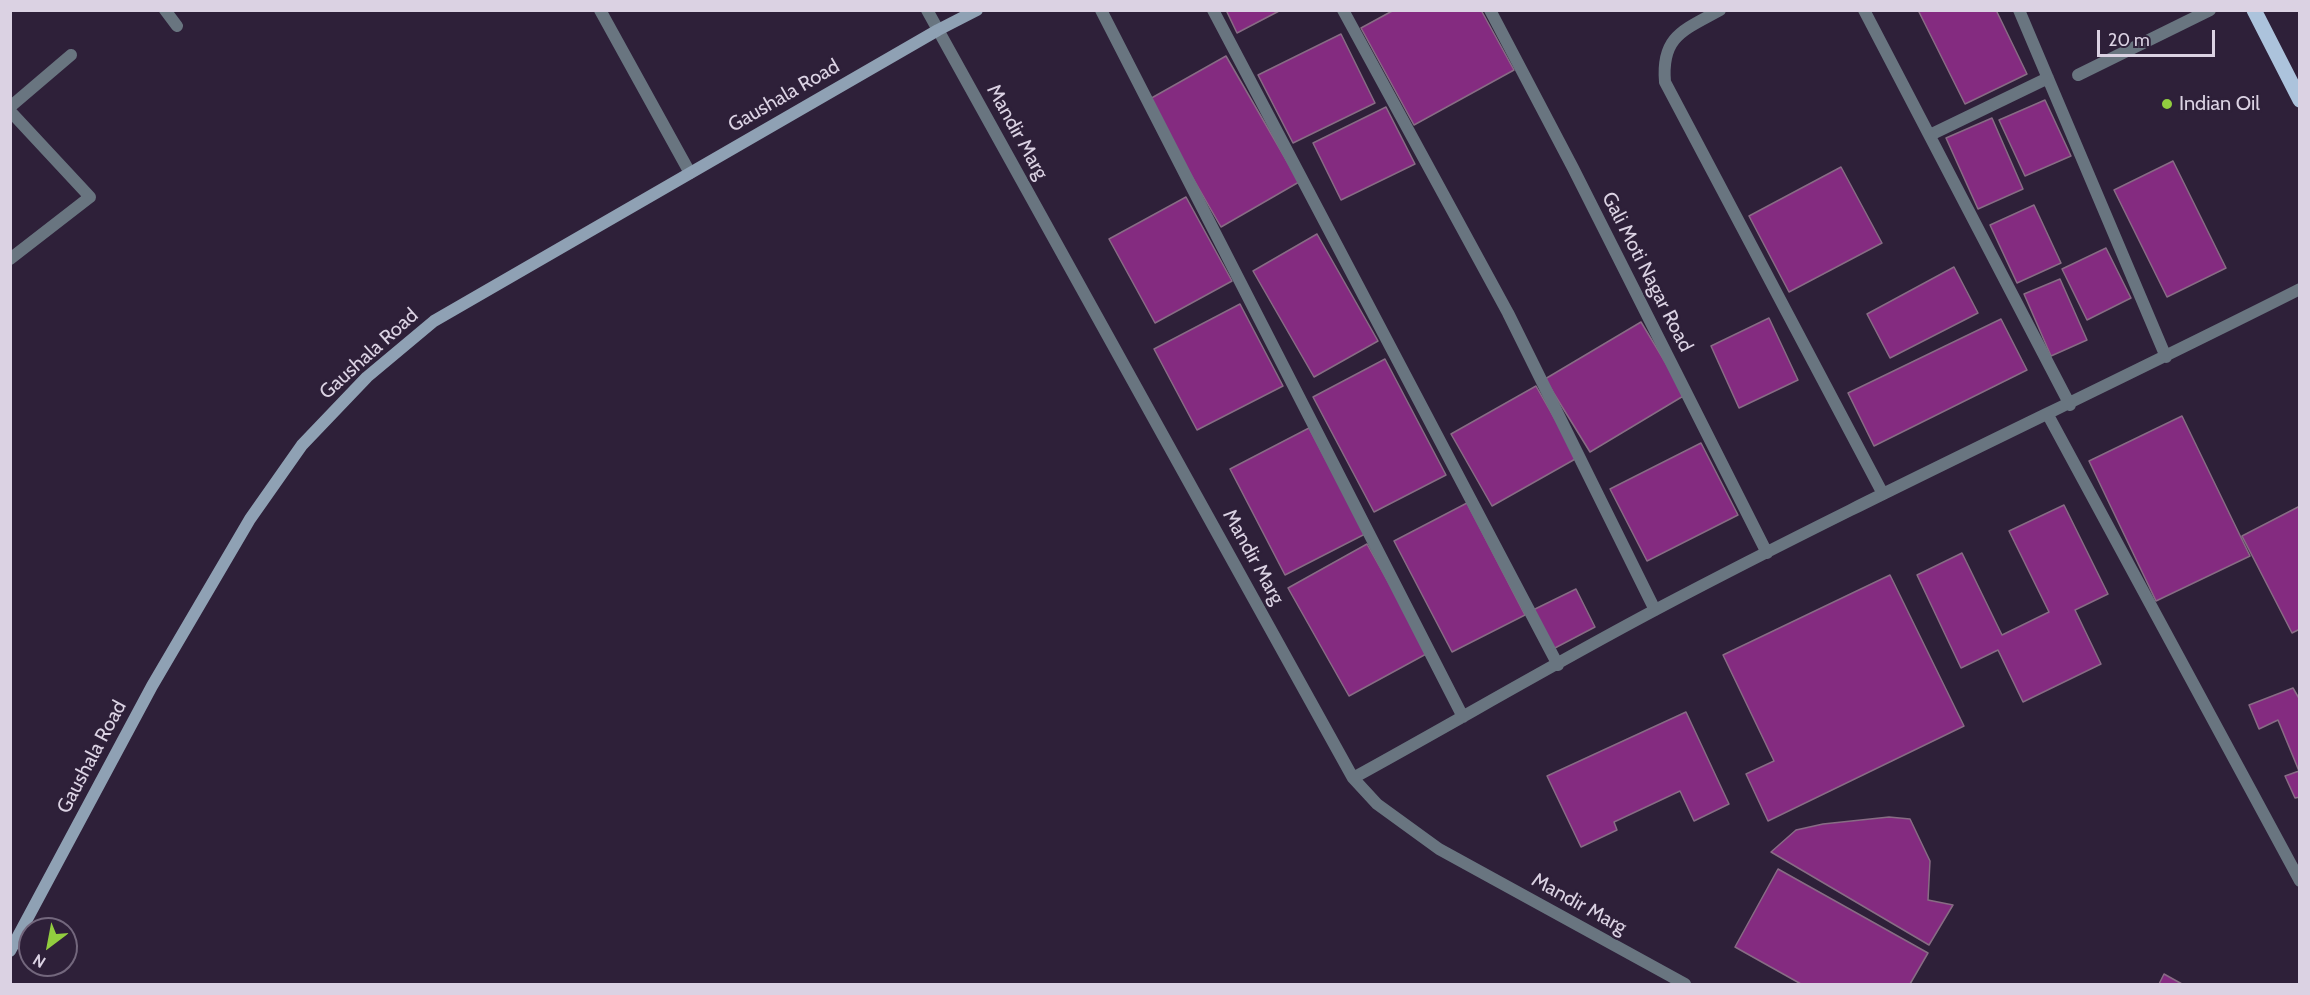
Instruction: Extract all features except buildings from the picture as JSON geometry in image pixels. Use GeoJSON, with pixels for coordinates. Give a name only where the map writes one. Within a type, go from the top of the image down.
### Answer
{"type":"FeatureCollection","features":[{"type":"Feature","properties":{"kind":"main road"},"geometry":{"type":"LineString","coordinates":[[2254,10],[2300,100]]}},
{"type":"Feature","properties":{"kind":"street"},"geometry":{"type":"LineString","coordinates":[[165,10],[177,26]]}},
{"type":"Feature","properties":{"kind":"street"},"geometry":{"type":"LineString","coordinates":[[600,10],[690,173]]}},
{"type":"Feature","properties":{"kind":"street","name":"Mandir Marg"},"geometry":{"type":"LineString","coordinates":[[927,10],[1353,778],[1377,804],[1439,849],[1685,984]]}},
{"type":"Feature","properties":{"kind":"street","name":"Gaushala Road"},"geometry":{"type":"LineString","coordinates":[[10,951],[152,686],[250,519],[303,445],[367,377],[434,321],[938,30],[977,10]]}},
{"type":"Feature","properties":{"kind":"street"},"geometry":{"type":"LineString","coordinates":[[1101,10],[1464,717]]}},
{"type":"Feature","properties":{"kind":"street"},"geometry":{"type":"LineString","coordinates":[[1213,10],[1558,665]]}},
{"type":"Feature","properties":{"kind":"street"},"geometry":{"type":"LineString","coordinates":[[1343,10],[1508,313],[1655,610]]}},
{"type":"Feature","properties":{"kind":"street","name":"Gali Moti Nagar Road"},"geometry":{"type":"LineString","coordinates":[[1490,10],[1573,168],[1767,553]]}},
{"type":"Feature","properties":{"kind":"street"},"geometry":{"type":"LineString","coordinates":[[1720,10],[1687,28],[1670,41],[1663,60],[1665,82],[1883,494]]}},
{"type":"Feature","properties":{"kind":"street"},"geometry":{"type":"LineString","coordinates":[[1864,10],[2070,405]]}},
{"type":"Feature","properties":{"kind":"street"},"geometry":{"type":"LineString","coordinates":[[2019,10],[2166,357]]}},
{"type":"Feature","properties":{"kind":"street"},"geometry":{"type":"LineString","coordinates":[[2078,75],[2210,10]]}},
{"type":"Feature","properties":{"kind":"street"},"geometry":{"type":"LineString","coordinates":[[10,259],[90,197],[10,109],[71,55]]}},
{"type":"Feature","properties":{"kind":"street"},"geometry":{"type":"LineString","coordinates":[[1930,135],[2048,78]]}},
{"type":"Feature","properties":{"kind":"street"},"geometry":{"type":"LineString","coordinates":[[1353,778],[1655,610],[1883,494],[2070,405],[2300,289]]}},
{"type":"Feature","properties":{"kind":"street"},"geometry":{"type":"LineString","coordinates":[[2048,415],[2300,881]]}},
{"type":"Feature","properties":{"kind":"place","name":"Indian Oil"},"geometry":{"type":"Point","coordinates":[2167,104]}}]}
